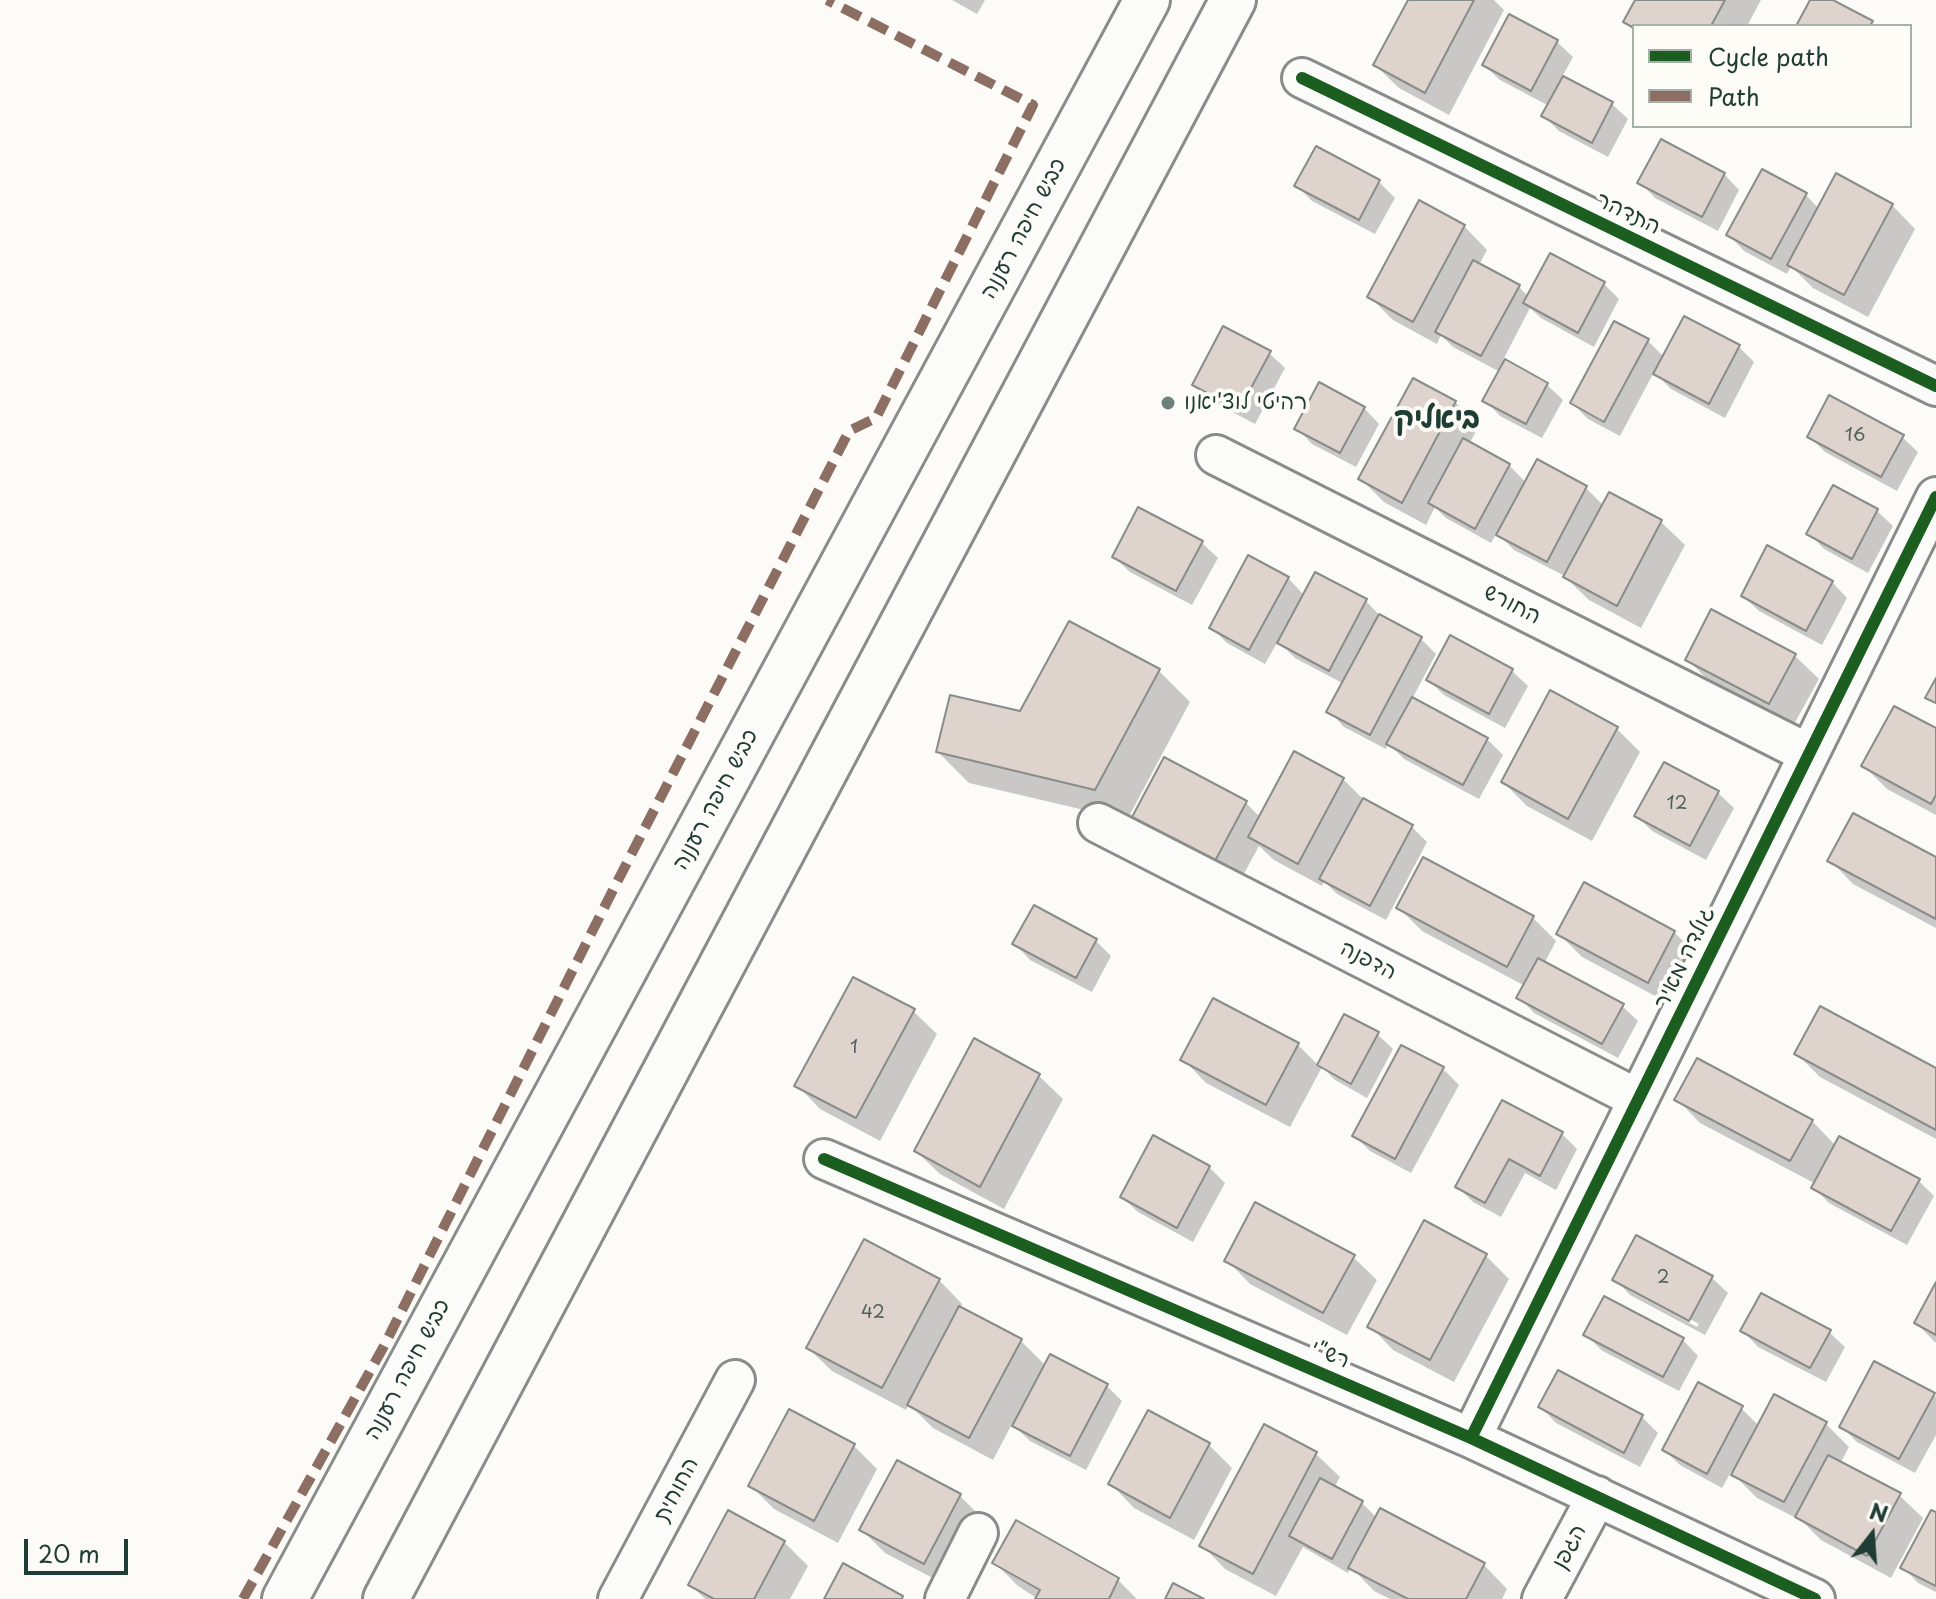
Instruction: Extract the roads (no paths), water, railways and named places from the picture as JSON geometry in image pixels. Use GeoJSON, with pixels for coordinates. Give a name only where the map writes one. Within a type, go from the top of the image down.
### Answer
{"type":"FeatureCollection","features":[{"type":"Feature","properties":{"kind":"highway","name":"כביש חיפה רעננה"},"geometry":{"type":"LineString","coordinates":[[285,1599],[1147,0]]}},
{"type":"Feature","properties":{"kind":"highway"},"geometry":{"type":"LineString","coordinates":[[386,1599],[1233,0]]}},
{"type":"Feature","properties":{"kind":"street","name":"התדהר"},"geometry":{"type":"LineString","coordinates":[[1302,78],[1936,386]]}},
{"type":"Feature","properties":{"kind":"street","name":"החורש"},"geometry":{"type":"LineString","coordinates":[[1216,455],[1809,754]]}},
{"type":"Feature","properties":{"kind":"street","name":"גולדה מאיר"},"geometry":{"type":"LineString","coordinates":[[1471,1438],[1936,497]]}},
{"type":"Feature","properties":{"kind":"street","name":"הדפנה"},"geometry":{"type":"LineString","coordinates":[[1098,823],[1638,1099]]}},
{"type":"Feature","properties":{"kind":"street","name":"רש\"י"},"geometry":{"type":"LineString","coordinates":[[824,1159],[1471,1438],[1815,1599]]}},
{"type":"Feature","properties":{"kind":"street","name":"החוחית"},"geometry":{"type":"LineString","coordinates":[[625,1597],[735,1380]]}},
{"type":"Feature","properties":{"kind":"street","name":"הגפן"},"geometry":{"type":"LineString","coordinates":[[1542,1599],[1597,1496]]}},
{"type":"Feature","properties":{"kind":"street"},"geometry":{"type":"LineString","coordinates":[[945,1599],[978,1533]]}},
{"type":"Feature","properties":{"kind":"place","name":"רהיטי לוצ'יאנו"},"geometry":{"type":"Point","coordinates":[1168,403]}},
{"type":"Feature","properties":{"kind":"district","name":"ביאליק"},"geometry":{"type":"Point","coordinates":[1437,420]}}]}
